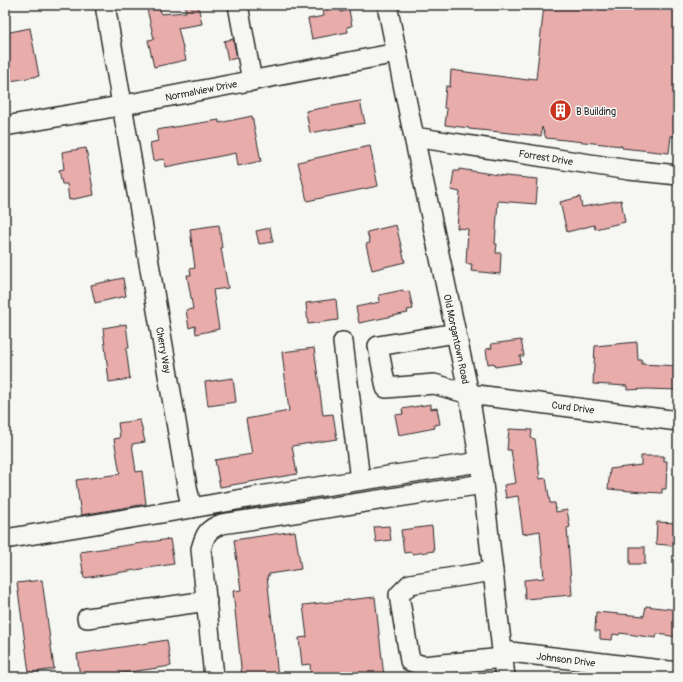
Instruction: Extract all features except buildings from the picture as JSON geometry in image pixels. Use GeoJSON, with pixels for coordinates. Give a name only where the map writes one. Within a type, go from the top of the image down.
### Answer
{"type":"FeatureCollection","features":[{"type":"Feature","properties":{"kind":"street","name":"Cherry Way"},"geometry":{"type":"LineString","coordinates":[[105,5],[185,476],[192,508]]}},
{"type":"Feature","properties":{"kind":"street"},"geometry":{"type":"LineString","coordinates":[[238,5],[252,81]]}},
{"type":"Feature","properties":{"kind":"street","name":"Old Morgantown Road"},"geometry":{"type":"LineString","coordinates":[[387,5],[469,394],[483,484],[505,677]]}},
{"type":"Feature","properties":{"kind":"street","name":"Normalview Drive"},"geometry":{"type":"LineString","coordinates":[[5,126],[397,54]]}},
{"type":"Feature","properties":{"kind":"street","name":"Forrest Drive"},"geometry":{"type":"LineString","coordinates":[[414,137],[629,170],[678,175]]}},
{"type":"Feature","properties":{"kind":"street","name":"Curd Drive"},"geometry":{"type":"LineString","coordinates":[[456,333],[378,346],[386,388],[434,384],[469,394],[678,421]]}},
{"type":"Feature","properties":{"kind":"street"},"geometry":{"type":"LineString","coordinates":[[343,342],[360,480]]}},
{"type":"Feature","properties":{"kind":"street"},"geometry":{"type":"LineString","coordinates":[[5,539],[360,480],[479,462]]}},
{"type":"Feature","properties":{"kind":"street"},"geometry":{"type":"LineString","coordinates":[[214,677],[201,549],[205,535],[213,527],[222,524],[483,484]]}},
{"type":"Feature","properties":{"kind":"street","name":"Johnson Drive"},"geometry":{"type":"LineString","coordinates":[[493,571],[410,584],[399,595],[410,661],[423,666],[478,669],[502,655],[678,672]]}},
{"type":"Feature","properties":{"kind":"street"},"geometry":{"type":"LineString","coordinates":[[87,618],[206,601]]}},
{"type":"Feature","properties":{"kind":"place","name":"B Building"},"geometry":{"type":"Point","coordinates":[561,111]}}]}
